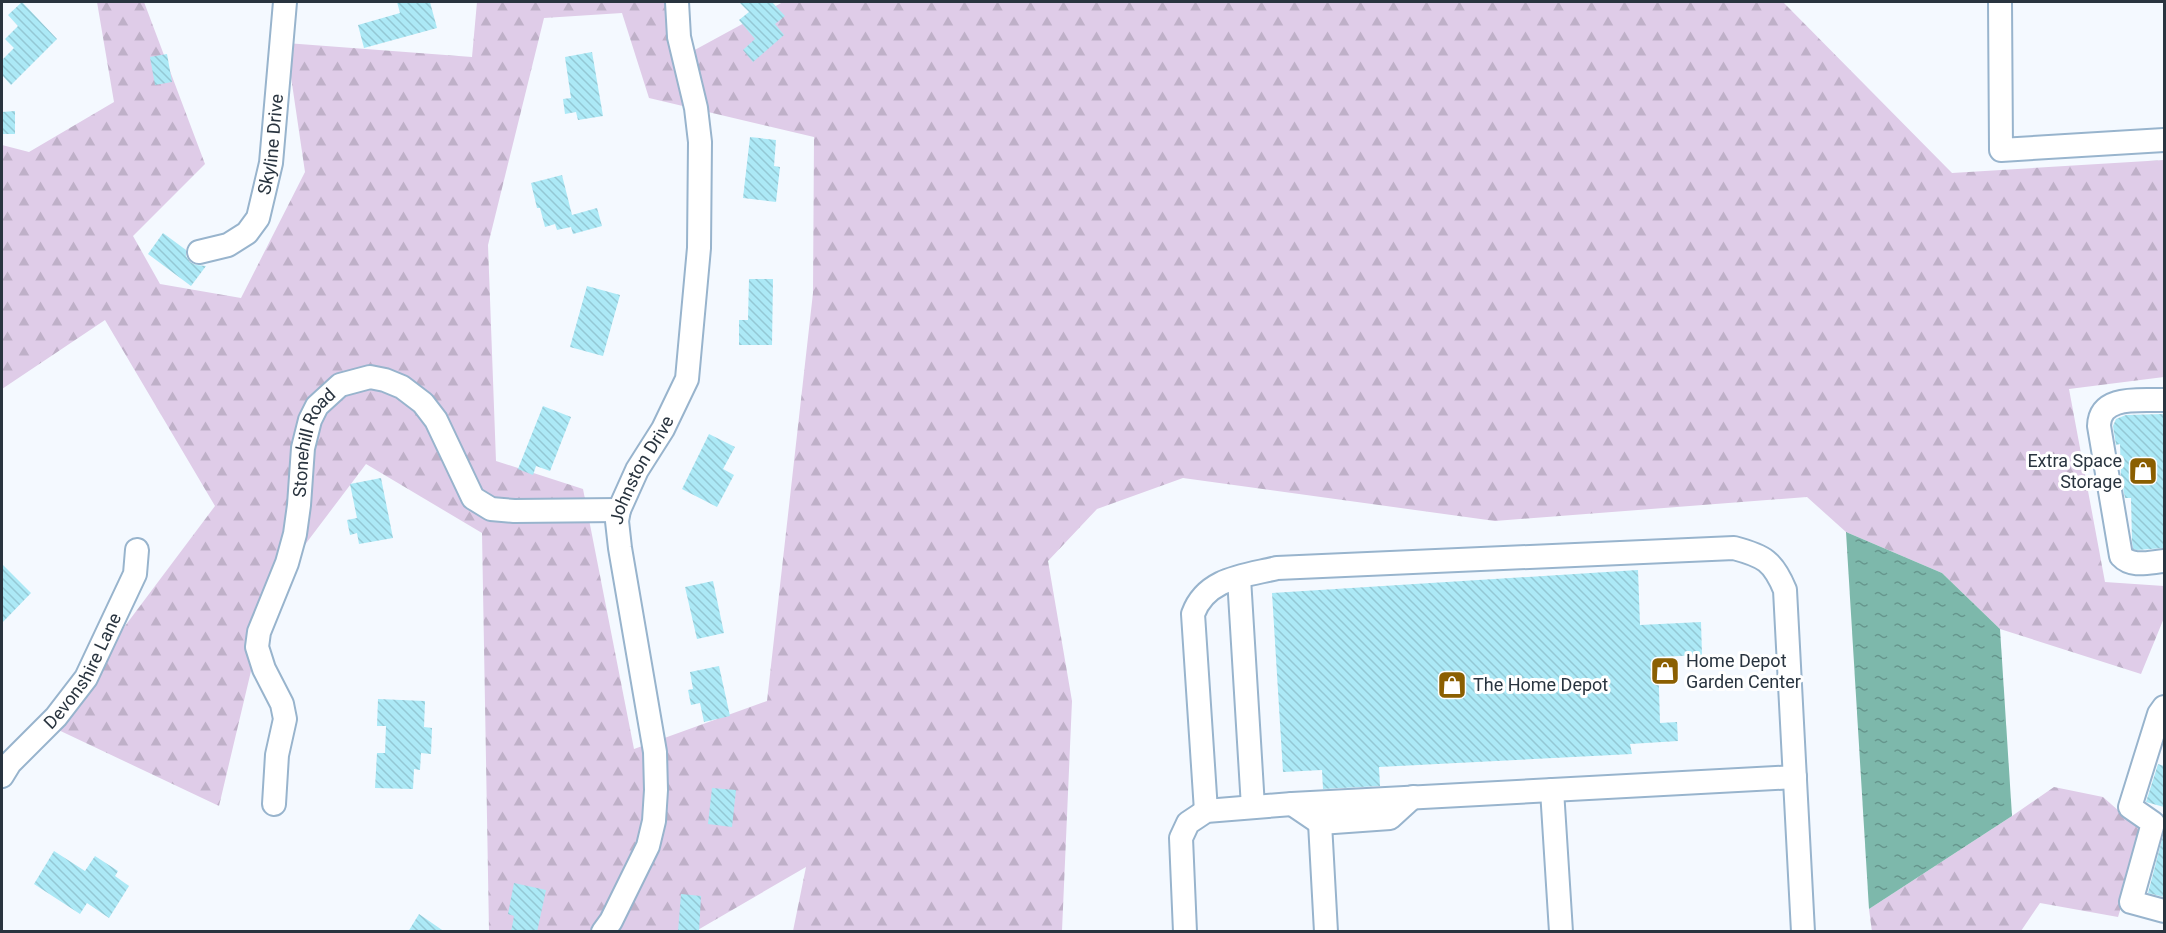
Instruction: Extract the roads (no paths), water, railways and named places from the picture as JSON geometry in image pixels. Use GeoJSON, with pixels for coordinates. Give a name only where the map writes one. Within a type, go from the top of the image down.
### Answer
{"type":"FeatureCollection","features":[{"type":"Feature","properties":{"kind":"street","name":"Skyline Drive"},"geometry":{"type":"LineString","coordinates":[[199,252],[228,245],[247,233],[258,218],[271,163],[285,2]]}},
{"type":"Feature","properties":{"kind":"street","name":"Johnston Drive"},"geometry":{"type":"LineString","coordinates":[[603,932],[611,921],[648,846],[654,821],[655,752],[620,548],[618,521],[619,510],[637,470],[663,429],[687,379],[699,248],[700,142],[696,108],[679,37],[677,2]]}},
{"type":"Feature","properties":{"kind":"street"},"geometry":{"type":"LineString","coordinates":[[2000,2],[2001,150],[2164,140]]}},
{"type":"Feature","properties":{"kind":"street","name":"Stonehill Road"},"geometry":{"type":"LineString","coordinates":[[274,804],[277,755],[285,719],[282,704],[264,669],[257,647],[259,632],[287,563],[295,534],[303,448],[310,420],[317,406],[340,385],[370,377],[385,380],[402,387],[423,403],[435,420],[472,498],[491,509],[514,511],[619,510]]}},
{"type":"Feature","properties":{"kind":"street"},"geometry":{"type":"LineString","coordinates":[[2164,400],[2115,403],[2101,413],[2099,426],[2121,556],[2129,562],[2136,563],[2164,561]]}},
{"type":"Feature","properties":{"kind":"street"},"geometry":{"type":"LineString","coordinates":[[1206,811],[1193,614],[1198,602],[1209,590],[1220,584],[1277,568],[1289,567],[1734,548],[1765,559],[1778,572],[1785,590],[1803,932]]}},
{"type":"Feature","properties":{"kind":"street","name":"Devonshire Lane"},"geometry":{"type":"LineString","coordinates":[[2,776],[10,763],[56,717],[86,678],[135,574],[137,550]]}},
{"type":"Feature","properties":{"kind":"street"},"geometry":{"type":"LineString","coordinates":[[1239,578],[1253,807]]}},
{"type":"Feature","properties":{"kind":"street"},"geometry":{"type":"LineString","coordinates":[[2164,707],[2159,714],[2130,807],[2153,823],[2131,902],[2164,911]]}},
{"type":"Feature","properties":{"kind":"street"},"geometry":{"type":"LineString","coordinates":[[1185,932],[1181,838],[1188,823],[1195,816],[1206,811],[1413,797],[1795,777]]}},
{"type":"Feature","properties":{"kind":"street"},"geometry":{"type":"LineString","coordinates":[[1552,790],[1561,932]]}},
{"type":"Feature","properties":{"kind":"street"},"geometry":{"type":"LineString","coordinates":[[1292,804],[1320,823],[1390,818],[1413,797]]}},
{"type":"Feature","properties":{"kind":"street"},"geometry":{"type":"LineString","coordinates":[[1320,823],[1326,932]]}},
{"type":"Feature","properties":{"kind":"water"},"geometry":{"type":"Polygon","coordinates":[[[1846,532],[1942,573],[2000,629],[2012,816],[1869,909],[1846,532]]]}},
{"type":"Feature","properties":{"kind":"place","name":"Extra Space Storage"},"geometry":{"type":"Point","coordinates":[2143,471]}},
{"type":"Feature","properties":{"kind":"place","name":"Home Depot Garden Center"},"geometry":{"type":"Point","coordinates":[1665,671]}},
{"type":"Feature","properties":{"kind":"place","name":"The Home Depot"},"geometry":{"type":"Point","coordinates":[1452,685]}}]}
